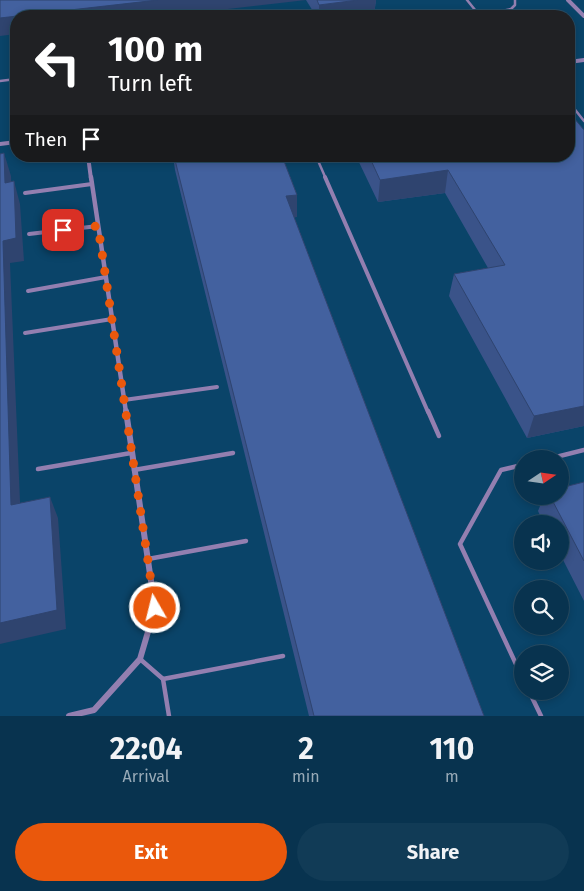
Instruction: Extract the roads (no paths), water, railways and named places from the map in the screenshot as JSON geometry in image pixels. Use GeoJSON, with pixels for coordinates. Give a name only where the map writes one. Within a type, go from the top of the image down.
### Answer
{"type":"FeatureCollection","features":[{"type":"Feature","properties":{"kind":"street"},"geometry":{"type":"LineString","coordinates":[[568,0],[584,16]]}},
{"type":"Feature","properties":{"kind":"street"},"geometry":{"type":"LineString","coordinates":[[69,716],[94,710],[140,659],[155,608],[89,162]]}},
{"type":"Feature","properties":{"kind":"lane"},"geometry":{"type":"LineString","coordinates":[[466,0],[474,10]]}},
{"type":"Feature","properties":{"kind":"lane"},"geometry":{"type":"LineString","coordinates":[[508,10],[515,5],[515,0]]}},
{"type":"Feature","properties":{"kind":"lane"},"geometry":{"type":"LineString","coordinates":[[575,110],[584,121]]}},
{"type":"Feature","properties":{"kind":"lane"},"geometry":{"type":"LineString","coordinates":[[319,162],[439,436]]}},
{"type":"Feature","properties":{"kind":"lane"},"geometry":{"type":"LineString","coordinates":[[25,193],[92,184]]}},
{"type":"Feature","properties":{"kind":"lane"},"geometry":{"type":"LineString","coordinates":[[29,234],[98,226]]}},
{"type":"Feature","properties":{"kind":"lane"},"geometry":{"type":"LineString","coordinates":[[28,291],[106,277]]}},
{"type":"Feature","properties":{"kind":"lane"},"geometry":{"type":"LineString","coordinates":[[26,333],[112,319]]}},
{"type":"Feature","properties":{"kind":"lane"},"geometry":{"type":"LineString","coordinates":[[124,400],[217,387]]}},
{"type":"Feature","properties":{"kind":"lane"},"geometry":{"type":"LineString","coordinates":[[569,454],[584,450]]}},
{"type":"Feature","properties":{"kind":"lane"},"geometry":{"type":"LineString","coordinates":[[38,469],[132,453]]}},
{"type":"Feature","properties":{"kind":"lane"},"geometry":{"type":"LineString","coordinates":[[134,470],[233,453]]}},
{"type":"Feature","properties":{"kind":"lane"},"geometry":{"type":"LineString","coordinates":[[514,467],[501,470],[460,544],[514,660]]}},
{"type":"Feature","properties":{"kind":"lane"},"geometry":{"type":"LineString","coordinates":[[148,559],[246,541]]}},
{"type":"Feature","properties":{"kind":"lane"},"geometry":{"type":"LineString","coordinates":[[163,679],[282,656]]}},
{"type":"Feature","properties":{"kind":"lane"},"geometry":{"type":"LineString","coordinates":[[140,659],[163,679],[169,716]]}},
{"type":"Feature","properties":{"kind":"lane"},"geometry":{"type":"LineString","coordinates":[[533,700],[541,716]]}}]}
